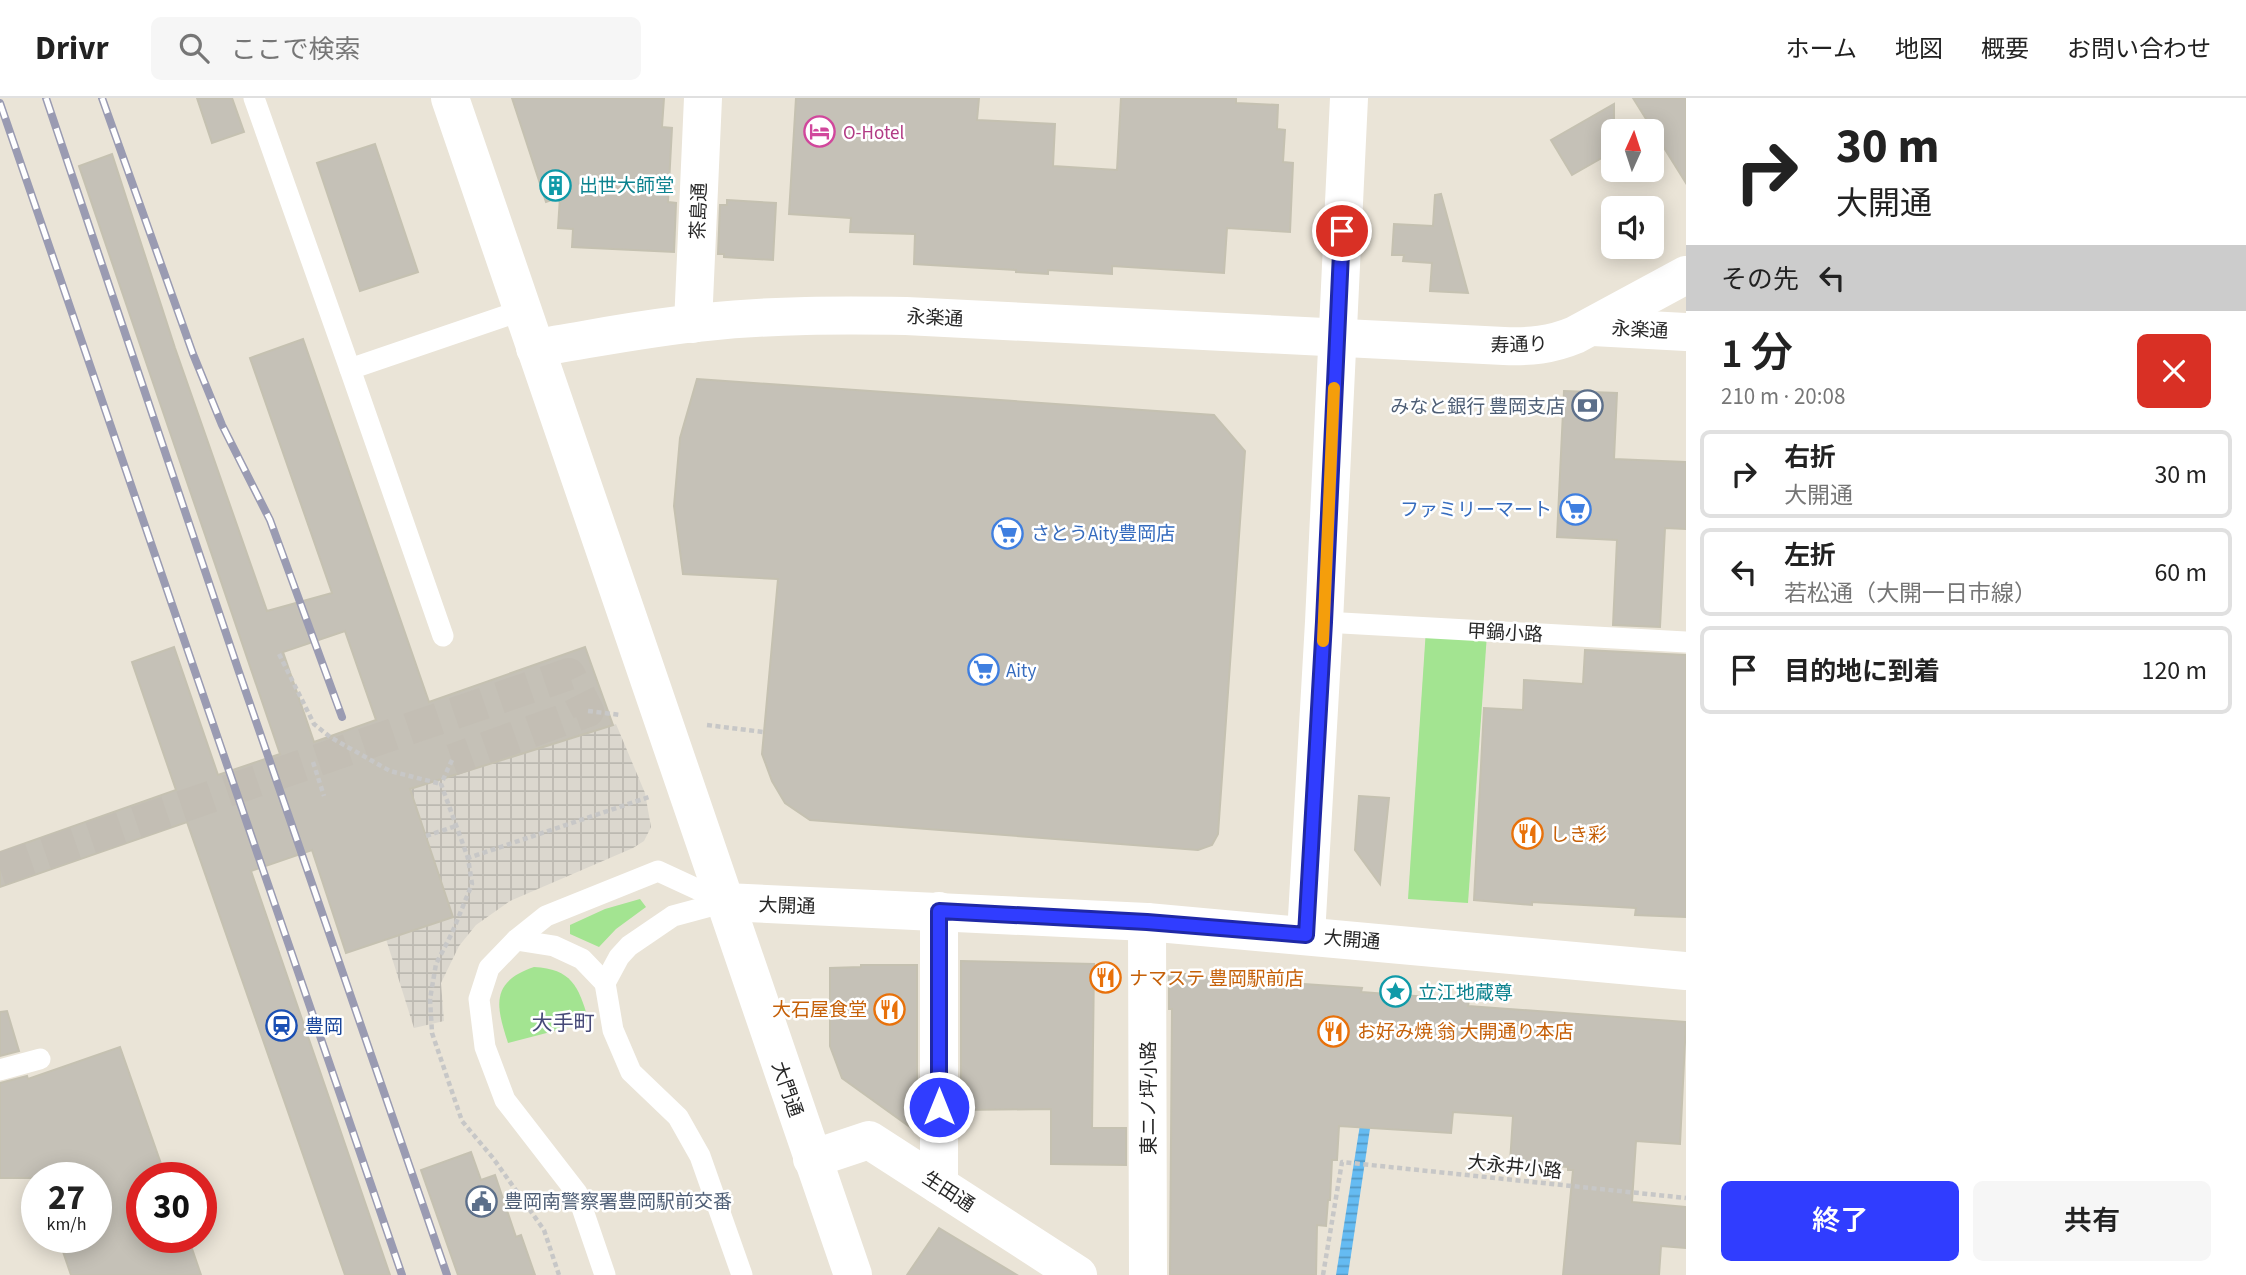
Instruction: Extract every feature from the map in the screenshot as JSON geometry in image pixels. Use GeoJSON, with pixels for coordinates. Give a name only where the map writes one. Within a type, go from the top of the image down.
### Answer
{"type":"FeatureCollection","features":[{"type":"Feature","properties":{"kind":"street","name":"大門通"},"geometry":{"type":"LineString","coordinates":[[450,98],[853,1275]]}},
{"type":"Feature","properties":{"kind":"street","name":"茶島通"},"geometry":{"type":"LineString","coordinates":[[694,324],[703,98]]}},
{"type":"Feature","properties":{"kind":"street"},"geometry":{"type":"LineString","coordinates":[[1306,935],[1349,98]]}},
{"type":"Feature","properties":{"kind":"street","name":"寿通り"},"geometry":{"type":"LineString","coordinates":[[1336,337],[1535,346],[1556,343],[1593,327],[1686,275]]}},
{"type":"Feature","properties":{"kind":"street","name":"永楽通"},"geometry":{"type":"LineString","coordinates":[[535,348],[694,324],[762,317],[906,316],[1336,337]]}},
{"type":"Feature","properties":{"kind":"street","name":"永楽通"},"geometry":{"type":"LineString","coordinates":[[1593,327],[1686,331]]}},
{"type":"Feature","properties":{"kind":"street","name":"大開通"},"geometry":{"type":"LineString","coordinates":[[725,902],[1147,922],[1686,971]]}},
{"type":"Feature","properties":{"kind":"street"},"geometry":{"type":"LineString","coordinates":[[939,911],[939,1185]]}},
{"type":"Feature","properties":{"kind":"street","name":"東ニノ坪小路"},"geometry":{"type":"LineString","coordinates":[[1147,922],[1149,1275]]}},
{"type":"Feature","properties":{"kind":"street","name":"生田通"},"geometry":{"type":"LineString","coordinates":[[812,1159],[869,1140],[1078,1275]]}},
{"type":"Feature","properties":{"kind":"lane"},"geometry":{"type":"LineString","coordinates":[[254,98],[443,636]]}},
{"type":"Feature","properties":{"kind":"lane"},"geometry":{"type":"LineString","coordinates":[[351,369],[523,310]]}},
{"type":"Feature","properties":{"kind":"lane","name":"甲鍋小路"},"geometry":{"type":"LineString","coordinates":[[1324,622],[1686,642]]}},
{"type":"Feature","properties":{"kind":"lane"},"geometry":{"type":"LineString","coordinates":[[605,1275],[577,1193],[505,1100],[485,1046],[479,999],[489,968],[516,940],[546,916],[658,871],[725,902]]}},
{"type":"Feature","properties":{"kind":"lane"},"geometry":{"type":"LineString","coordinates":[[605,983],[628,946],[673,916],[725,902]]}},
{"type":"Feature","properties":{"kind":"lane"},"geometry":{"type":"LineString","coordinates":[[516,940],[554,946],[582,959],[605,983],[613,1030],[631,1072],[678,1117],[700,1156],[742,1275]]}},
{"type":"Feature","properties":{"kind":"lane"},"geometry":{"type":"LineString","coordinates":[[0,1070],[40,1059]]}},
{"type":"Feature","properties":{"kind":"path"},"geometry":{"type":"LineString","coordinates":[[279,654],[314,724],[330,737],[390,771],[441,784]]}},
{"type":"Feature","properties":{"kind":"path"},"geometry":{"type":"LineString","coordinates":[[452,760],[441,784],[468,858]]}},
{"type":"Feature","properties":{"kind":"path"},"geometry":{"type":"LineString","coordinates":[[313,762],[324,796]]}},
{"type":"Feature","properties":{"kind":"path"},"geometry":{"type":"LineString","coordinates":[[426,836],[456,826]]}},
{"type":"Feature","properties":{"kind":"path","name":"大永井小路"},"geometry":{"type":"LineString","coordinates":[[1323,1275],[1342,1162],[1686,1198]]}},
{"type":"Feature","properties":{"kind":"green space"},"geometry":{"type":"Polygon","coordinates":[[[1426,629],[1487,634],[1468,903],[1408,899],[1426,629]]]}},
{"type":"Feature","properties":{"kind":"green space"},"geometry":{"type":"Polygon","coordinates":[[[640,899],[646,907],[616,929],[599,947],[570,934],[570,925],[605,909],[640,899]]]}},
{"type":"Feature","properties":{"kind":"green space"},"geometry":{"type":"Polygon","coordinates":[[[534,967],[558,972],[572,982],[582,999],[589,1022],[508,1043],[499,1007],[503,988],[520,973],[534,967]]]}},
{"type":"Feature","properties":{"kind":"shaded area"},"geometry":{"type":"Polygon","coordinates":[[[616,724],[645,793],[651,827],[644,841],[510,901],[476,925],[459,946],[441,983],[444,1021],[414,1028],[386,939],[453,916],[417,811],[390,771],[456,774],[616,724]]]}},
{"type":"Feature","properties":{"kind":"water"},"geometry":{"type":"Polygon","coordinates":[[[1367,1081],[1377,1082],[1348,1275],[1336,1275],[1367,1081]]]}},
{"type":"Feature","properties":{"kind":"building"},"geometry":{"type":"Polygon","coordinates":[[[197,98],[232,98],[244,132],[212,143],[197,98]]]}},
{"type":"Feature","properties":{"kind":"building"},"geometry":{"type":"Polygon","coordinates":[[[512,98],[664,98],[662,127],[672,128],[668,202],[676,203],[674,252],[572,247],[573,229],[558,228],[560,197],[546,202],[512,98]]]}},
{"type":"Feature","properties":{"kind":"building"},"geometry":{"type":"Polygon","coordinates":[[[796,98],[979,98],[977,120],[1055,124],[1053,166],[1117,170],[1121,98],[1236,98],[1236,103],[1278,105],[1277,129],[1285,130],[1283,162],[1293,163],[1290,232],[1227,228],[1224,273],[1112,266],[1112,274],[1048,270],[1048,274],[914,264],[915,234],[850,232],[851,218],[789,214],[796,98]]]}},
{"type":"Feature","properties":{"kind":"building"},"geometry":{"type":"Polygon","coordinates":[[[1633,98],[1686,98],[1686,183],[1664,148],[1664,119],[1646,119],[1633,98]]]}},
{"type":"Feature","properties":{"kind":"building"},"geometry":{"type":"Polygon","coordinates":[[[1614,104],[1614,119],[1601,119],[1601,158],[1572,175],[1551,140],[1614,104]]]}},
{"type":"Feature","properties":{"kind":"building"},"geometry":{"type":"Polygon","coordinates":[[[375,144],[418,272],[360,291],[317,163],[375,144]]]}},
{"type":"Feature","properties":{"kind":"building"},"geometry":{"type":"Polygon","coordinates":[[[112,154],[175,348],[267,611],[332,593],[250,358],[303,339],[429,702],[585,647],[613,725],[410,789],[453,917],[346,953],[312,850],[251,871],[390,1275],[345,1275],[187,822],[0,887],[0,852],[176,790],[132,662],[174,647],[218,775],[280,754],[79,166],[112,154]],[[345,631],[283,652],[314,742],[376,720],[345,631]]]}},
{"type":"Feature","properties":{"kind":"building"},"geometry":{"type":"Polygon","coordinates":[[[1441,194],[1468,293],[1430,291],[1432,263],[1403,261],[1404,255],[1392,255],[1394,224],[1433,226],[1435,195],[1441,194]]]}},
{"type":"Feature","properties":{"kind":"building"},"geometry":{"type":"Polygon","coordinates":[[[727,200],[776,203],[773,260],[724,257],[724,254],[718,254],[720,205],[727,205],[727,200]]]}},
{"type":"Feature","properties":{"kind":"building","name":"Aity"},"geometry":{"type":"Polygon","coordinates":[[[697,379],[1214,415],[1245,451],[1218,834],[1212,845],[1198,850],[810,820],[785,803],[772,781],[762,754],[778,579],[683,574],[674,506],[680,438],[697,379]]]}},
{"type":"Feature","properties":{"kind":"building"},"geometry":{"type":"Polygon","coordinates":[[[1564,391],[1617,393],[1614,459],[1686,462],[1686,529],[1665,528],[1660,627],[1613,625],[1617,540],[1557,537],[1564,391]]]}},
{"type":"Feature","properties":{"kind":"building"},"geometry":{"type":"Polygon","coordinates":[[[1585,650],[1686,655],[1686,917],[1635,915],[1636,908],[1532,902],[1532,905],[1474,900],[1484,708],[1523,710],[1524,680],[1583,684],[1585,650]]]}},
{"type":"Feature","properties":{"kind":"building"},"geometry":{"type":"Polygon","coordinates":[[[1359,796],[1389,798],[1380,884],[1355,850],[1359,796]]]}},
{"type":"Feature","properties":{"kind":"building"},"geometry":{"type":"Polygon","coordinates":[[[961,961],[1094,964],[1092,1128],[1126,1128],[1126,1165],[1051,1164],[1051,1109],[961,1110],[961,961]]]}},
{"type":"Feature","properties":{"kind":"building"},"geometry":{"type":"Polygon","coordinates":[[[917,965],[917,1132],[842,1078],[830,1046],[830,968],[917,965]]]}},
{"type":"Feature","properties":{"kind":"building"},"geometry":{"type":"Polygon","coordinates":[[[1169,974],[1199,974],[1199,977],[1362,988],[1361,992],[1469,1000],[1468,1006],[1686,1022],[1680,1144],[1636,1141],[1632,1202],[1686,1207],[1686,1248],[1661,1246],[1659,1275],[1563,1275],[1573,1170],[1568,1170],[1568,1167],[1510,1163],[1513,1116],[1453,1112],[1451,1133],[1339,1126],[1337,1160],[1332,1160],[1326,1226],[1317,1225],[1316,1275],[1170,1275],[1172,1009],[1169,1009],[1169,974]]]}},
{"type":"Feature","properties":{"kind":"building"},"geometry":{"type":"Polygon","coordinates":[[[7,1011],[19,1051],[0,1056],[0,1012],[7,1011]]]}},
{"type":"Feature","properties":{"kind":"building"},"geometry":{"type":"Polygon","coordinates":[[[120,1047],[160,1162],[126,1162],[126,1253],[193,1253],[201,1275],[71,1275],[63,1253],[112,1253],[112,1162],[21,1162],[21,1178],[0,1178],[0,1083],[27,1076],[28,1079],[120,1047]]]}},
{"type":"Feature","properties":{"kind":"building"},"geometry":{"type":"Polygon","coordinates":[[[471,1152],[481,1180],[495,1175],[516,1237],[521,1235],[535,1275],[458,1275],[421,1170],[471,1152]]]}},
{"type":"Feature","properties":{"kind":"building"},"geometry":{"type":"Polygon","coordinates":[[[939,1228],[1017,1275],[907,1275],[939,1228]]]}},
{"type":"Feature","properties":{"kind":"tunnel"},"geometry":{"type":"LineString","coordinates":[[0,869],[569,674],[588,711],[452,760]]}},
{"type":"Feature","properties":{"kind":"railway"},"geometry":{"type":"LineString","coordinates":[[46,98],[239,672],[447,1275]]}},
{"type":"Feature","properties":{"kind":"railway"},"geometry":{"type":"LineString","coordinates":[[102,98],[193,354],[222,425],[270,520],[342,717]]}},
{"type":"Feature","properties":{"kind":"railway"},"geometry":{"type":"LineString","coordinates":[[0,103],[402,1275]]}},
{"type":"Feature","properties":{"kind":"slow traffic"},"geometry":{"type":"LineString","coordinates":[[1323,641],[1334,388]]}},
{"type":"Feature","properties":{"kind":"place","name":"O-Hotel"},"geometry":{"type":"Point","coordinates":[820,132]}},
{"type":"Feature","properties":{"kind":"place","name":"出世大師堂"},"geometry":{"type":"Point","coordinates":[556,185]}},
{"type":"Feature","properties":{"kind":"place","name":"みなと銀行 豊岡支店"},"geometry":{"type":"Point","coordinates":[1588,406]}},
{"type":"Feature","properties":{"kind":"place","name":"ファミリーマート"},"geometry":{"type":"Point","coordinates":[1575,509]}},
{"type":"Feature","properties":{"kind":"place","name":"さとうAity豊岡店"},"geometry":{"type":"Point","coordinates":[1008,533]}},
{"type":"Feature","properties":{"kind":"place","name":"Aity"},"geometry":{"type":"Point","coordinates":[983,670]}},
{"type":"Feature","properties":{"kind":"place","name":"しき彩"},"geometry":{"type":"Point","coordinates":[1527,834]}},
{"type":"Feature","properties":{"kind":"place","name":"ナマステ 豊岡駅前店"},"geometry":{"type":"Point","coordinates":[1106,978]}},
{"type":"Feature","properties":{"kind":"place","name":"立江地蔵尊"},"geometry":{"type":"Point","coordinates":[1395,992]}},
{"type":"Feature","properties":{"kind":"place","name":"大石屋食堂"},"geometry":{"type":"Point","coordinates":[890,1009]}},
{"type":"Feature","properties":{"kind":"place","name":"豊岡"},"geometry":{"type":"Point","coordinates":[282,1026]}},
{"type":"Feature","properties":{"kind":"place","name":"お好み焼 翁 大開通り本店"},"geometry":{"type":"Point","coordinates":[1334,1031]}},
{"type":"Feature","properties":{"kind":"place","name":"豊岡南警察署豊岡駅前交番"},"geometry":{"type":"Point","coordinates":[481,1201]}},
{"type":"Feature","properties":{"kind":"district","name":"大手町"},"geometry":{"type":"Point","coordinates":[563,1023]}},
{"type":"Feature","properties":{"kind":"route"},"geometry":{"type":"LineString","coordinates":[[939,1107],[939,911],[1147,922],[1306,935],[1342,231]]}}]}
